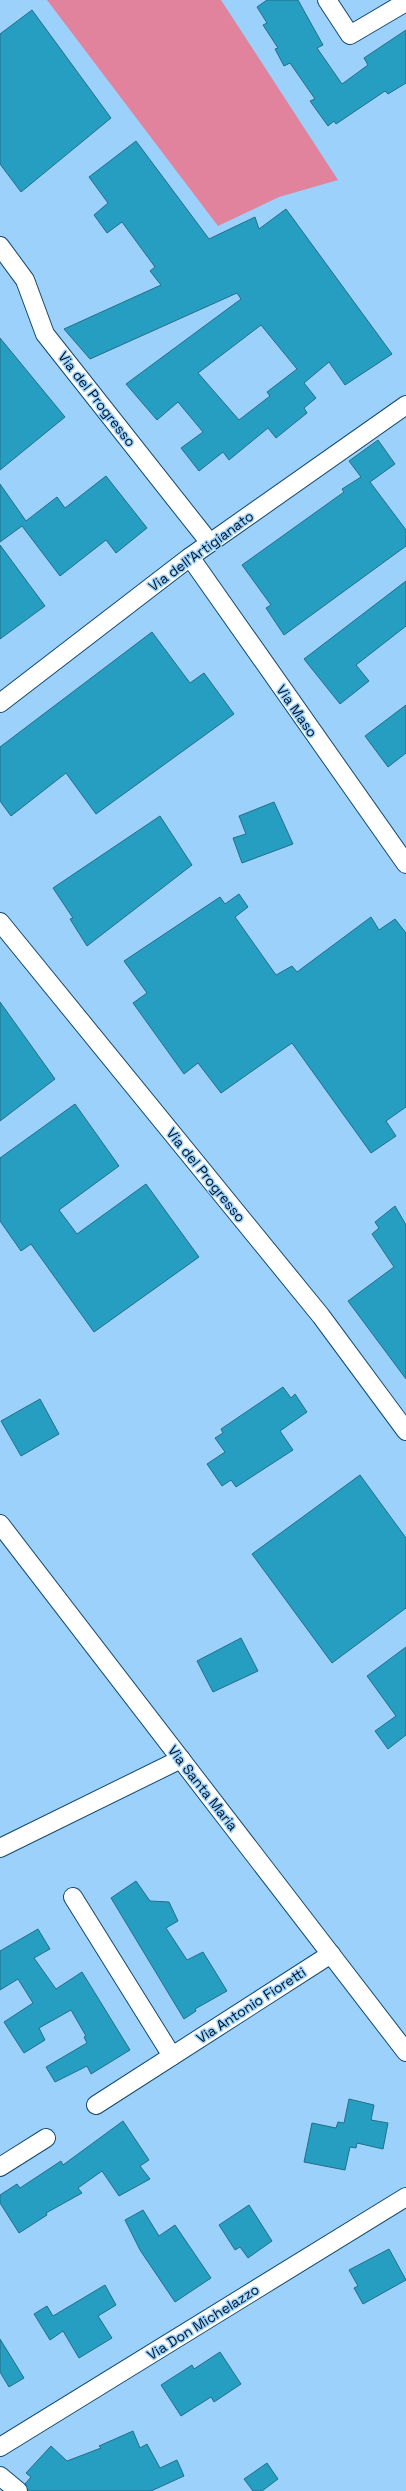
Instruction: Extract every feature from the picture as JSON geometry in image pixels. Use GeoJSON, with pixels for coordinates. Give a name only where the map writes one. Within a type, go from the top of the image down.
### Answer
{"type":"FeatureCollection","features":[{"type":"Feature","properties":{"kind":"street"},"geometry":{"type":"LineString","coordinates":[[327,0],[350,35],[406,2]]}},
{"type":"Feature","properties":{"kind":"street","name":"Via del Progresso"},"geometry":{"type":"LineString","coordinates":[[0,246],[25,280],[45,334],[210,543]]}},
{"type":"Feature","properties":{"kind":"street","name":"Via dell'Artigianato"},"geometry":{"type":"LineString","coordinates":[[0,703],[190,557],[406,405]]}},
{"type":"Feature","properties":{"kind":"street","name":"Via Maso"},"geometry":{"type":"LineString","coordinates":[[190,557],[406,864]]}},
{"type":"Feature","properties":{"kind":"street","name":"Via del Progresso"},"geometry":{"type":"LineString","coordinates":[[0,922],[321,1316],[406,1431]]}},
{"type":"Feature","properties":{"kind":"street","name":"Via Santa Maria"},"geometry":{"type":"LineString","coordinates":[[0,1524],[406,2052]]}},
{"type":"Feature","properties":{"kind":"street"},"geometry":{"type":"LineString","coordinates":[[0,1848],[181,1759]]}},
{"type":"Feature","properties":{"kind":"street"},"geometry":{"type":"LineString","coordinates":[[73,1897],[172,2056]]}},
{"type":"Feature","properties":{"kind":"street","name":"Via Antonio Fioretti"},"geometry":{"type":"LineString","coordinates":[[96,2105],[331,1954]]}},
{"type":"Feature","properties":{"kind":"street"},"geometry":{"type":"LineString","coordinates":[[0,2167],[46,2138]]}},
{"type":"Feature","properties":{"kind":"street","name":"Via Don Michelazzo"},"geometry":{"type":"LineString","coordinates":[[0,2447],[406,2197]]}},
{"type":"Feature","properties":{"kind":"street"},"geometry":{"type":"LineString","coordinates":[[0,2476],[18,2491]]}},
{"type":"Feature","properties":{"kind":"shaded area"},"geometry":{"type":"Polygon","coordinates":[[[47,0],[221,0],[338,180],[279,197],[218,226],[47,0]]]}},
{"type":"Feature","properties":{"kind":"building"},"geometry":{"type":"Polygon","coordinates":[[[267,0],[298,0],[323,45],[317,48],[342,84],[368,65],[364,58],[406,30],[406,83],[388,94],[385,91],[336,124],[334,121],[328,126],[310,101],[315,99],[290,63],[284,66],[275,49],[278,48],[263,25],[267,23],[257,7],[267,0]]]}},
{"type":"Feature","properties":{"kind":"building"},"geometry":{"type":"Polygon","coordinates":[[[32,10],[111,118],[21,192],[0,164],[0,34],[32,10]]]}},
{"type":"Feature","properties":{"kind":"building"},"geometry":{"type":"Polygon","coordinates":[[[136,141],[209,239],[255,217],[259,229],[286,209],[392,354],[345,385],[329,362],[304,383],[316,398],[304,408],[307,413],[276,438],[268,428],[229,460],[223,452],[199,471],[181,448],[203,432],[178,402],[157,420],[126,384],[241,299],[237,293],[90,359],[64,329],[161,285],[150,271],[155,267],[122,222],[107,233],[94,215],[108,203],[89,177],[136,141]],[[261,325],[198,373],[239,420],[270,396],[267,392],[297,369],[261,325]]]}},
{"type":"Feature","properties":{"kind":"building"},"geometry":{"type":"Polygon","coordinates":[[[0,338],[65,417],[0,470],[0,338]]]}},
{"type":"Feature","properties":{"kind":"building"},"geometry":{"type":"Polygon","coordinates":[[[378,440],[395,464],[370,482],[406,530],[406,546],[284,635],[266,608],[271,605],[242,565],[344,492],[342,489],[361,477],[349,461],[378,440]]]}},
{"type":"Feature","properties":{"kind":"building"},"geometry":{"type":"Polygon","coordinates":[[[106,476],[147,528],[116,553],[106,540],[60,576],[22,526],[0,542],[0,484],[26,521],[57,497],[65,508],[106,476]]]}},
{"type":"Feature","properties":{"kind":"building"},"geometry":{"type":"Polygon","coordinates":[[[0,545],[45,606],[0,639],[0,545]]]}},
{"type":"Feature","properties":{"kind":"building"},"geometry":{"type":"Polygon","coordinates":[[[406,581],[406,626],[356,665],[369,681],[340,704],[304,659],[406,581]]]}},
{"type":"Feature","properties":{"kind":"building"},"geometry":{"type":"Polygon","coordinates":[[[152,632],[190,683],[204,673],[234,714],[96,814],[66,773],[11,816],[0,801],[0,747],[152,632]]]}},
{"type":"Feature","properties":{"kind":"building"},"geometry":{"type":"Polygon","coordinates":[[[406,705],[406,753],[388,767],[365,736],[406,705]]]}},
{"type":"Feature","properties":{"kind":"building"},"geometry":{"type":"Polygon","coordinates":[[[274,802],[293,844],[242,863],[233,838],[246,834],[239,816],[274,802]]]}},
{"type":"Feature","properties":{"kind":"building"},"geometry":{"type":"Polygon","coordinates":[[[160,816],[192,865],[87,946],[70,919],[73,918],[53,888],[160,816]]]}},
{"type":"Feature","properties":{"kind":"building"},"geometry":{"type":"Polygon","coordinates":[[[239,894],[248,907],[235,917],[276,975],[292,966],[297,972],[371,917],[379,930],[395,919],[406,933],[406,1107],[386,1121],[396,1136],[371,1153],[292,1043],[221,1093],[198,1063],[184,1074],[133,1003],[147,993],[124,961],[220,897],[225,904],[239,894]]]}},
{"type":"Feature","properties":{"kind":"building"},"geometry":{"type":"Polygon","coordinates":[[[0,1002],[55,1079],[0,1121],[0,1002]]]}},
{"type":"Feature","properties":{"kind":"building"},"geometry":{"type":"Polygon","coordinates":[[[75,1104],[119,1166],[59,1210],[77,1234],[146,1184],[199,1257],[94,1332],[31,1244],[21,1251],[0,1221],[0,1158],[75,1104]]]}},
{"type":"Feature","properties":{"kind":"building"},"geometry":{"type":"Polygon","coordinates":[[[395,1206],[406,1225],[406,1379],[348,1301],[394,1267],[372,1234],[379,1228],[375,1222],[395,1206]]]}},
{"type":"Feature","properties":{"kind":"building"},"geometry":{"type":"Polygon","coordinates":[[[283,1387],[291,1398],[295,1394],[307,1412],[280,1431],[293,1450],[236,1487],[231,1480],[222,1486],[207,1464],[225,1452],[215,1438],[223,1433],[221,1429],[283,1387]]]}},
{"type":"Feature","properties":{"kind":"building"},"geometry":{"type":"Polygon","coordinates":[[[40,1399],[59,1434],[21,1456],[1,1421],[40,1399]]]}},
{"type":"Feature","properties":{"kind":"building"},"geometry":{"type":"Polygon","coordinates":[[[360,1475],[406,1538],[406,1608],[332,1663],[252,1554],[360,1475]]]}},
{"type":"Feature","properties":{"kind":"building"},"geometry":{"type":"Polygon","coordinates":[[[241,1638],[258,1671],[213,1692],[197,1661],[241,1638]]]}},
{"type":"Feature","properties":{"kind":"building"},"geometry":{"type":"Polygon","coordinates":[[[406,1647],[406,1735],[388,1749],[375,1731],[396,1716],[367,1676],[406,1647]]]}},
{"type":"Feature","properties":{"kind":"building"},"geometry":{"type":"Polygon","coordinates":[[[136,1881],[150,1901],[169,1902],[178,1921],[166,1928],[187,1960],[203,1952],[227,1991],[195,2009],[196,2011],[184,2019],[111,1898],[136,1881]]]}},
{"type":"Feature","properties":{"kind":"building"},"geometry":{"type":"Polygon","coordinates":[[[38,1929],[50,1949],[34,1958],[56,1989],[82,1972],[130,2050],[91,2074],[87,2066],[55,2082],[46,2067],[87,2043],[84,2037],[86,2036],[71,2010],[39,2028],[45,2040],[24,2053],[4,2022],[33,2003],[18,1979],[0,1990],[0,1951],[38,1929]]]}},
{"type":"Feature","properties":{"kind":"building"},"geometry":{"type":"Polygon","coordinates":[[[349,2099],[374,2105],[371,2120],[388,2123],[383,2149],[357,2143],[356,2148],[350,2147],[345,2170],[304,2162],[312,2123],[336,2128],[338,2122],[344,2123],[349,2099]]]}},
{"type":"Feature","properties":{"kind":"building"},"geometry":{"type":"Polygon","coordinates":[[[123,2121],[149,2160],[140,2166],[150,2179],[119,2196],[102,2171],[78,2188],[82,2193],[46,2213],[47,2215],[19,2233],[0,2203],[0,2195],[17,2184],[20,2188],[61,2161],[63,2165],[123,2121]]]}},
{"type":"Feature","properties":{"kind":"building"},"geometry":{"type":"Polygon","coordinates":[[[249,2205],[272,2241],[248,2258],[240,2247],[235,2250],[219,2225],[249,2205]]]}},
{"type":"Feature","properties":{"kind":"building"},"geometry":{"type":"Polygon","coordinates":[[[143,2210],[159,2236],[175,2225],[211,2278],[175,2302],[140,2250],[125,2220],[143,2210]]]}},
{"type":"Feature","properties":{"kind":"building"},"geometry":{"type":"Polygon","coordinates":[[[389,2249],[406,2280],[363,2304],[354,2288],[358,2286],[349,2270],[389,2249]]]}},
{"type":"Feature","properties":{"kind":"building"},"geometry":{"type":"Polygon","coordinates":[[[105,2285],[116,2305],[98,2316],[112,2338],[79,2358],[63,2331],[50,2340],[34,2314],[47,2306],[53,2316],[105,2285]]]}},
{"type":"Feature","properties":{"kind":"building"},"geometry":{"type":"Polygon","coordinates":[[[0,2339],[24,2378],[9,2387],[0,2372],[0,2339]]]}},
{"type":"Feature","properties":{"kind":"building"},"geometry":{"type":"Polygon","coordinates":[[[220,2352],[241,2384],[214,2402],[211,2397],[181,2416],[161,2385],[192,2365],[194,2369],[220,2352]]]}},
{"type":"Feature","properties":{"kind":"building"},"geometry":{"type":"Polygon","coordinates":[[[133,2431],[140,2448],[147,2444],[160,2468],[177,2460],[184,2476],[151,2491],[28,2491],[25,2484],[31,2477],[26,2473],[51,2446],[67,2461],[101,2448],[99,2446],[133,2431]]]}},
{"type":"Feature","properties":{"kind":"building"},"geometry":{"type":"Polygon","coordinates":[[[267,2463],[278,2479],[262,2491],[253,2491],[244,2479],[267,2463]]]}}]}
